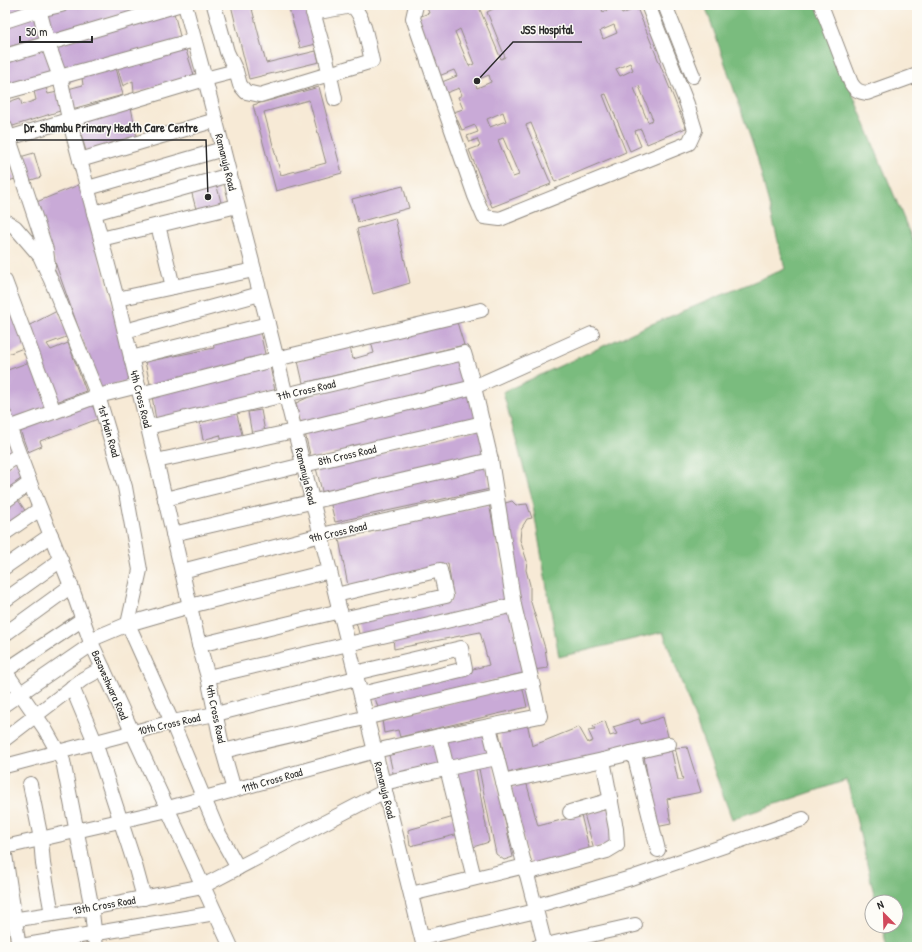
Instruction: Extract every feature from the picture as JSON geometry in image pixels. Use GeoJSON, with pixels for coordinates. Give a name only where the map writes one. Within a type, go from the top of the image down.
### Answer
{"type":"FeatureCollection","features":[{"type":"Feature","properties":{"kind":"street"},"geometry":{"type":"LineString","coordinates":[[5,21],[39,7],[61,5]]}},
{"type":"Feature","properties":{"kind":"street"},"geometry":{"type":"LineString","coordinates":[[5,56],[178,5]]}},
{"type":"Feature","properties":{"kind":"street","name":"Ramanuja Road"},"geometry":{"type":"LineString","coordinates":[[184,5],[216,120],[268,324],[423,943]]}},
{"type":"Feature","properties":{"kind":"street"},"geometry":{"type":"LineString","coordinates":[[214,5],[227,52],[236,71],[240,85],[246,92],[260,95],[330,74],[372,62],[361,20],[357,10],[352,6],[312,9],[330,74],[335,99]]}},
{"type":"Feature","properties":{"kind":"street"},"geometry":{"type":"LineString","coordinates":[[416,5],[413,18],[475,196],[484,217],[500,219],[689,143],[695,130],[687,104],[648,5]]}},
{"type":"Feature","properties":{"kind":"street"},"geometry":{"type":"LineString","coordinates":[[665,5],[693,76]]}},
{"type":"Feature","properties":{"kind":"street"},"geometry":{"type":"LineString","coordinates":[[821,5],[851,83],[855,89],[860,92],[868,93],[917,75]]}},
{"type":"Feature","properties":{"kind":"street","name":"4th Cross Road"},"geometry":{"type":"LineString","coordinates":[[39,7],[48,44],[60,77],[69,119],[125,331],[199,645],[208,677],[223,750],[234,790]]}},
{"type":"Feature","properties":{"kind":"street"},"geometry":{"type":"LineString","coordinates":[[5,92],[194,40]]}},
{"type":"Feature","properties":{"kind":"street"},"geometry":{"type":"LineString","coordinates":[[48,273],[46,250],[6,134],[69,119],[236,71]]}},
{"type":"Feature","properties":{"kind":"street"},"geometry":{"type":"LineString","coordinates":[[80,160],[216,120]]}},
{"type":"Feature","properties":{"kind":"street"},"geometry":{"type":"LineString","coordinates":[[88,188],[223,149]]}},
{"type":"Feature","properties":{"kind":"street"},"geometry":{"type":"LineString","coordinates":[[94,213],[230,175]]}},
{"type":"Feature","properties":{"kind":"street"},"geometry":{"type":"LineString","coordinates":[[101,239],[237,206]]}},
{"type":"Feature","properties":{"kind":"street","name":"1st Main Road"},"geometry":{"type":"LineString","coordinates":[[5,221],[15,227],[40,256],[98,396],[125,488],[140,570],[128,624]]}},
{"type":"Feature","properties":{"kind":"street"},"geometry":{"type":"LineString","coordinates":[[158,225],[173,287]]}},
{"type":"Feature","properties":{"kind":"street"},"geometry":{"type":"LineString","coordinates":[[116,299],[254,270]]}},
{"type":"Feature","properties":{"kind":"street"},"geometry":{"type":"LineString","coordinates":[[5,281],[54,412]]}},
{"type":"Feature","properties":{"kind":"street"},"geometry":{"type":"LineString","coordinates":[[125,331],[260,294]]}},
{"type":"Feature","properties":{"kind":"street"},"geometry":{"type":"LineString","coordinates":[[6,425],[54,412],[98,396],[139,390],[481,310]]}},
{"type":"Feature","properties":{"kind":"street"},"geometry":{"type":"LineString","coordinates":[[131,358],[268,324]]}},
{"type":"Feature","properties":{"kind":"street"},"geometry":{"type":"LineString","coordinates":[[156,461],[294,431],[474,387],[592,334]]}},
{"type":"Feature","properties":{"kind":"street","name":"7th Cross Road"},"geometry":{"type":"LineString","coordinates":[[148,427],[464,354],[474,387]]}},
{"type":"Feature","properties":{"kind":"street"},"geometry":{"type":"LineString","coordinates":[[223,750],[366,718],[531,678],[514,605],[491,460],[474,387]]}},
{"type":"Feature","properties":{"kind":"street","name":"8th Cross Road"},"geometry":{"type":"LineString","coordinates":[[165,499],[483,423]]}},
{"type":"Feature","properties":{"kind":"street","name":"Basaveshwara Road"},"geometry":{"type":"LineString","coordinates":[[6,425],[61,560],[91,642],[230,947]]}},
{"type":"Feature","properties":{"kind":"street"},"geometry":{"type":"LineString","coordinates":[[5,464],[19,455]]}},
{"type":"Feature","properties":{"kind":"street"},"geometry":{"type":"LineString","coordinates":[[173,534],[491,460]]}},
{"type":"Feature","properties":{"kind":"street"},"geometry":{"type":"LineString","coordinates":[[5,501],[30,483]]}},
{"type":"Feature","properties":{"kind":"street","name":"9th Cross Road"},"geometry":{"type":"LineString","coordinates":[[182,571],[321,535],[496,497]]}},
{"type":"Feature","properties":{"kind":"street"},"geometry":{"type":"LineString","coordinates":[[5,533],[40,509]]}},
{"type":"Feature","properties":{"kind":"street"},"geometry":{"type":"LineString","coordinates":[[5,567],[51,535]]}},
{"type":"Feature","properties":{"kind":"street"},"geometry":{"type":"LineString","coordinates":[[5,600],[61,560]]}},
{"type":"Feature","properties":{"kind":"street"},"geometry":{"type":"LineString","coordinates":[[199,645],[341,615],[446,596],[440,570],[336,595]]}},
{"type":"Feature","properties":{"kind":"street"},"geometry":{"type":"LineString","coordinates":[[5,704],[91,642],[128,624],[190,606],[330,571]]}},
{"type":"Feature","properties":{"kind":"street"},"geometry":{"type":"LineString","coordinates":[[5,634],[71,586]]}},
{"type":"Feature","properties":{"kind":"street"},"geometry":{"type":"LineString","coordinates":[[208,677],[514,605]]}},
{"type":"Feature","properties":{"kind":"street"},"geometry":{"type":"LineString","coordinates":[[83,619],[5,671],[45,729],[63,761],[96,941]]}},
{"type":"Feature","properties":{"kind":"street"},"geometry":{"type":"LineString","coordinates":[[128,624],[205,798],[218,832],[238,868]]}},
{"type":"Feature","properties":{"kind":"street","name":"10th Cross Road"},"geometry":{"type":"LineString","coordinates":[[5,766],[172,722],[216,714],[461,648],[465,668],[361,694]]}},
{"type":"Feature","properties":{"kind":"street"},"geometry":{"type":"LineString","coordinates":[[5,739],[22,727],[35,714],[83,679],[103,668]]}},
{"type":"Feature","properties":{"kind":"street","name":"11th Cross Road"},"geometry":{"type":"LineString","coordinates":[[5,847],[168,810],[172,807],[375,751],[439,736],[540,716],[531,678]]}},
{"type":"Feature","properties":{"kind":"street"},"geometry":{"type":"LineString","coordinates":[[72,687],[95,742],[135,865],[144,898]]}},
{"type":"Feature","properties":{"kind":"street"},"geometry":{"type":"LineString","coordinates":[[489,727],[536,909],[541,946],[635,925]]}},
{"type":"Feature","properties":{"kind":"street"},"geometry":{"type":"LineString","coordinates":[[439,736],[474,878]]}},
{"type":"Feature","properties":{"kind":"street"},"geometry":{"type":"LineString","coordinates":[[503,782],[669,744]]}},
{"type":"Feature","properties":{"kind":"street"},"geometry":{"type":"LineString","coordinates":[[631,753],[634,754],[658,850]]}},
{"type":"Feature","properties":{"kind":"street","name":"13th Cross Road"},"geometry":{"type":"LineString","coordinates":[[10,921],[91,908],[203,886],[384,787],[447,770],[458,765],[497,758]]}},
{"type":"Feature","properties":{"kind":"street"},"geometry":{"type":"LineString","coordinates":[[411,894],[474,878],[525,869],[607,851],[617,844],[616,829],[603,760]]}},
{"type":"Feature","properties":{"kind":"street"},"geometry":{"type":"LineString","coordinates":[[30,784],[41,839],[43,864],[52,914]]}},
{"type":"Feature","properties":{"kind":"street"},"geometry":{"type":"LineString","coordinates":[[570,812],[611,800]]}},
{"type":"Feature","properties":{"kind":"street"},"geometry":{"type":"LineString","coordinates":[[423,943],[536,909],[631,878],[802,819]]}},
{"type":"Feature","properties":{"kind":"street"},"geometry":{"type":"LineString","coordinates":[[5,855],[10,921],[18,947],[96,941],[215,913]]}},
{"type":"Feature","properties":{"kind":"green space"},"geometry":{"type":"Polygon","coordinates":[[[705,5],[818,5],[917,251],[917,947],[887,947],[884,934],[904,934],[904,894],[874,894],[847,780],[732,819],[663,632],[559,657],[531,495],[503,392],[647,326],[785,269],[757,157],[705,5]]]}},
{"type":"Feature","properties":{"kind":"building"},"geometry":{"type":"Polygon","coordinates":[[[5,5],[34,5],[5,18],[5,5]]]}},
{"type":"Feature","properties":{"kind":"building"},"geometry":{"type":"Polygon","coordinates":[[[68,5],[155,5],[50,35],[45,12],[68,5]]]}},
{"type":"Feature","properties":{"kind":"building"},"geometry":{"type":"Polygon","coordinates":[[[231,5],[251,5],[266,63],[316,51],[319,62],[249,79],[231,5]]]}},
{"type":"Feature","properties":{"kind":"building"},"geometry":{"type":"Polygon","coordinates":[[[288,5],[304,5],[316,44],[300,48],[288,5]]]}},
{"type":"Feature","properties":{"kind":"building"},"geometry":{"type":"Polygon","coordinates":[[[426,5],[478,5],[501,59],[505,57],[487,12],[497,7],[496,5],[600,5],[603,12],[610,9],[608,5],[618,5],[622,14],[637,8],[686,128],[647,144],[641,129],[635,131],[641,146],[630,151],[606,94],[603,95],[626,152],[555,182],[531,123],[526,125],[551,184],[492,207],[469,150],[480,146],[477,139],[470,142],[467,136],[478,132],[475,125],[462,130],[454,112],[463,109],[458,97],[462,95],[459,88],[446,93],[442,82],[457,76],[454,70],[439,76],[416,18],[429,13],[426,5]],[[614,25],[600,31],[603,39],[617,33],[614,25]],[[460,29],[455,32],[469,66],[474,64],[460,29]],[[630,63],[616,69],[620,76],[633,70],[630,63]],[[489,75],[474,81],[477,88],[491,82],[489,75]],[[639,86],[634,88],[648,122],[653,120],[639,86]],[[503,112],[487,119],[490,127],[506,121],[503,112]],[[503,138],[498,140],[513,177],[519,175],[503,138]]]}},
{"type":"Feature","properties":{"kind":"building"},"geometry":{"type":"Polygon","coordinates":[[[173,9],[181,40],[62,72],[55,45],[173,9]]]}},
{"type":"Feature","properties":{"kind":"building"},"geometry":{"type":"Polygon","coordinates":[[[38,13],[43,37],[5,48],[5,23],[38,13]]]}},
{"type":"Feature","properties":{"kind":"building"},"geometry":{"type":"Polygon","coordinates":[[[184,44],[194,75],[134,93],[133,81],[123,86],[116,63],[184,44]]]}},
{"type":"Feature","properties":{"kind":"building"},"geometry":{"type":"Polygon","coordinates":[[[44,48],[54,73],[5,87],[5,60],[44,48]]]}},
{"type":"Feature","properties":{"kind":"building"},"geometry":{"type":"Polygon","coordinates":[[[115,64],[123,95],[72,109],[68,89],[83,85],[82,78],[66,83],[65,77],[115,64]]]}},
{"type":"Feature","properties":{"kind":"building"},"geometry":{"type":"Polygon","coordinates":[[[45,84],[48,94],[58,92],[63,110],[10,127],[5,111],[5,103],[20,98],[22,105],[36,100],[33,87],[45,84]]]}},
{"type":"Feature","properties":{"kind":"building"},"geometry":{"type":"Polygon","coordinates":[[[319,87],[342,173],[276,191],[253,105],[319,87]],[[309,100],[264,112],[281,175],[326,163],[309,100]]]}},
{"type":"Feature","properties":{"kind":"building"},"geometry":{"type":"Polygon","coordinates":[[[131,107],[137,138],[86,151],[77,121],[131,107]]]}},
{"type":"Feature","properties":{"kind":"building"},"geometry":{"type":"Polygon","coordinates":[[[5,147],[15,179],[5,182],[5,147]]]}},
{"type":"Feature","properties":{"kind":"building"},"geometry":{"type":"Polygon","coordinates":[[[34,153],[41,177],[28,181],[20,157],[34,153]]]}},
{"type":"Feature","properties":{"kind":"building"},"geometry":{"type":"Polygon","coordinates":[[[216,183],[222,206],[197,213],[191,190],[216,183]]]}},
{"type":"Feature","properties":{"kind":"building"},"geometry":{"type":"Polygon","coordinates":[[[81,184],[131,380],[100,389],[34,203],[81,184]]]}},
{"type":"Feature","properties":{"kind":"building"},"geometry":{"type":"Polygon","coordinates":[[[403,186],[409,208],[358,222],[352,199],[403,186]]]}},
{"type":"Feature","properties":{"kind":"building"},"geometry":{"type":"Polygon","coordinates":[[[395,218],[410,283],[373,294],[357,229],[395,218]]]}},
{"type":"Feature","properties":{"kind":"building"},"geometry":{"type":"Polygon","coordinates":[[[5,290],[26,347],[5,355],[5,290]]]}},
{"type":"Feature","properties":{"kind":"building"},"geometry":{"type":"Polygon","coordinates":[[[57,311],[69,336],[47,344],[51,350],[68,343],[86,391],[56,402],[28,326],[57,311]]]}},
{"type":"Feature","properties":{"kind":"building"},"geometry":{"type":"Polygon","coordinates":[[[456,319],[464,345],[303,383],[298,361],[350,347],[353,359],[374,353],[371,342],[456,319]]]}},
{"type":"Feature","properties":{"kind":"building"},"geometry":{"type":"Polygon","coordinates":[[[260,332],[266,358],[151,388],[145,362],[214,348],[213,343],[260,332]]]}},
{"type":"Feature","properties":{"kind":"building"},"geometry":{"type":"Polygon","coordinates":[[[461,358],[467,386],[301,426],[296,403],[313,395],[461,358]]]}},
{"type":"Feature","properties":{"kind":"building"},"geometry":{"type":"Polygon","coordinates":[[[32,361],[48,406],[11,421],[5,405],[5,371],[32,361]]]}},
{"type":"Feature","properties":{"kind":"building"},"geometry":{"type":"Polygon","coordinates":[[[270,366],[275,391],[156,420],[152,396],[270,366]]]}},
{"type":"Feature","properties":{"kind":"building"},"geometry":{"type":"Polygon","coordinates":[[[468,391],[477,420],[311,459],[305,433],[468,391]]]}},
{"type":"Feature","properties":{"kind":"building"},"geometry":{"type":"Polygon","coordinates":[[[91,402],[98,419],[40,441],[42,446],[28,452],[20,430],[91,402]]]}},
{"type":"Feature","properties":{"kind":"building"},"geometry":{"type":"Polygon","coordinates":[[[261,410],[265,432],[252,435],[248,412],[261,410]]]}},
{"type":"Feature","properties":{"kind":"building"},"geometry":{"type":"Polygon","coordinates":[[[236,411],[243,438],[223,444],[220,435],[203,440],[200,423],[236,411]]]}},
{"type":"Feature","properties":{"kind":"building"},"geometry":{"type":"Polygon","coordinates":[[[480,429],[485,457],[323,495],[316,468],[480,429]]]}},
{"type":"Feature","properties":{"kind":"building"},"geometry":{"type":"Polygon","coordinates":[[[5,436],[12,452],[5,456],[5,436]]]}},
{"type":"Feature","properties":{"kind":"building"},"geometry":{"type":"Polygon","coordinates":[[[18,459],[25,476],[5,490],[5,469],[18,459]]]}},
{"type":"Feature","properties":{"kind":"building"},"geometry":{"type":"Polygon","coordinates":[[[485,464],[490,489],[335,522],[330,501],[485,464]]]}},
{"type":"Feature","properties":{"kind":"building"},"geometry":{"type":"Polygon","coordinates":[[[16,497],[26,512],[5,527],[5,504],[16,497]]]}},
{"type":"Feature","properties":{"kind":"building"},"geometry":{"type":"Polygon","coordinates":[[[512,501],[516,505],[527,504],[532,518],[527,519],[521,529],[520,540],[527,561],[526,570],[530,585],[530,599],[545,648],[548,668],[533,670],[528,653],[502,504],[512,501]]]}},
{"type":"Feature","properties":{"kind":"building"},"geometry":{"type":"Polygon","coordinates":[[[489,504],[509,601],[360,637],[356,622],[451,601],[453,596],[448,563],[348,586],[339,539],[489,504]]]}},
{"type":"Feature","properties":{"kind":"building"},"geometry":{"type":"Polygon","coordinates":[[[511,609],[523,673],[378,708],[374,694],[489,665],[480,632],[394,649],[393,637],[511,609]]]}},
{"type":"Feature","properties":{"kind":"building"},"geometry":{"type":"Polygon","coordinates":[[[522,685],[527,707],[400,737],[398,730],[384,733],[382,720],[522,685]]]}},
{"type":"Feature","properties":{"kind":"building"},"geometry":{"type":"Polygon","coordinates":[[[663,717],[669,740],[523,775],[522,769],[508,773],[498,728],[527,722],[532,746],[579,727],[588,743],[593,741],[588,730],[595,729],[593,726],[605,721],[610,736],[617,734],[613,727],[639,719],[641,724],[663,717]]]}},
{"type":"Feature","properties":{"kind":"building"},"geometry":{"type":"Polygon","coordinates":[[[486,732],[491,755],[450,764],[445,739],[486,732]]]}},
{"type":"Feature","properties":{"kind":"building"},"geometry":{"type":"Polygon","coordinates":[[[435,743],[441,767],[394,777],[389,755],[435,743]]]}},
{"type":"Feature","properties":{"kind":"building"},"geometry":{"type":"Polygon","coordinates":[[[687,747],[701,792],[667,799],[671,824],[656,827],[644,756],[671,749],[678,780],[683,780],[675,748],[687,747]]]}},
{"type":"Feature","properties":{"kind":"building"},"geometry":{"type":"Polygon","coordinates":[[[492,762],[513,857],[504,860],[496,854],[478,764],[492,762]]]}},
{"type":"Feature","properties":{"kind":"building"},"geometry":{"type":"Polygon","coordinates":[[[475,765],[489,842],[473,847],[453,770],[475,765]]]}},
{"type":"Feature","properties":{"kind":"building"},"geometry":{"type":"Polygon","coordinates":[[[526,781],[538,826],[581,815],[590,852],[530,866],[511,788],[526,781]]]}},
{"type":"Feature","properties":{"kind":"building"},"geometry":{"type":"Polygon","coordinates":[[[610,809],[614,843],[594,849],[584,814],[610,809]]]}},
{"type":"Feature","properties":{"kind":"building"},"geometry":{"type":"Polygon","coordinates":[[[454,817],[459,834],[410,846],[408,830],[454,817]]]}},
{"type":"Feature","properties":{"kind":"place","name":"JSS Hospital"},"geometry":{"type":"Point","coordinates":[477,81]}},
{"type":"Feature","properties":{"kind":"place","name":"Dr. Shambu Primary Health Care Centre"},"geometry":{"type":"Point","coordinates":[208,197]}}]}
